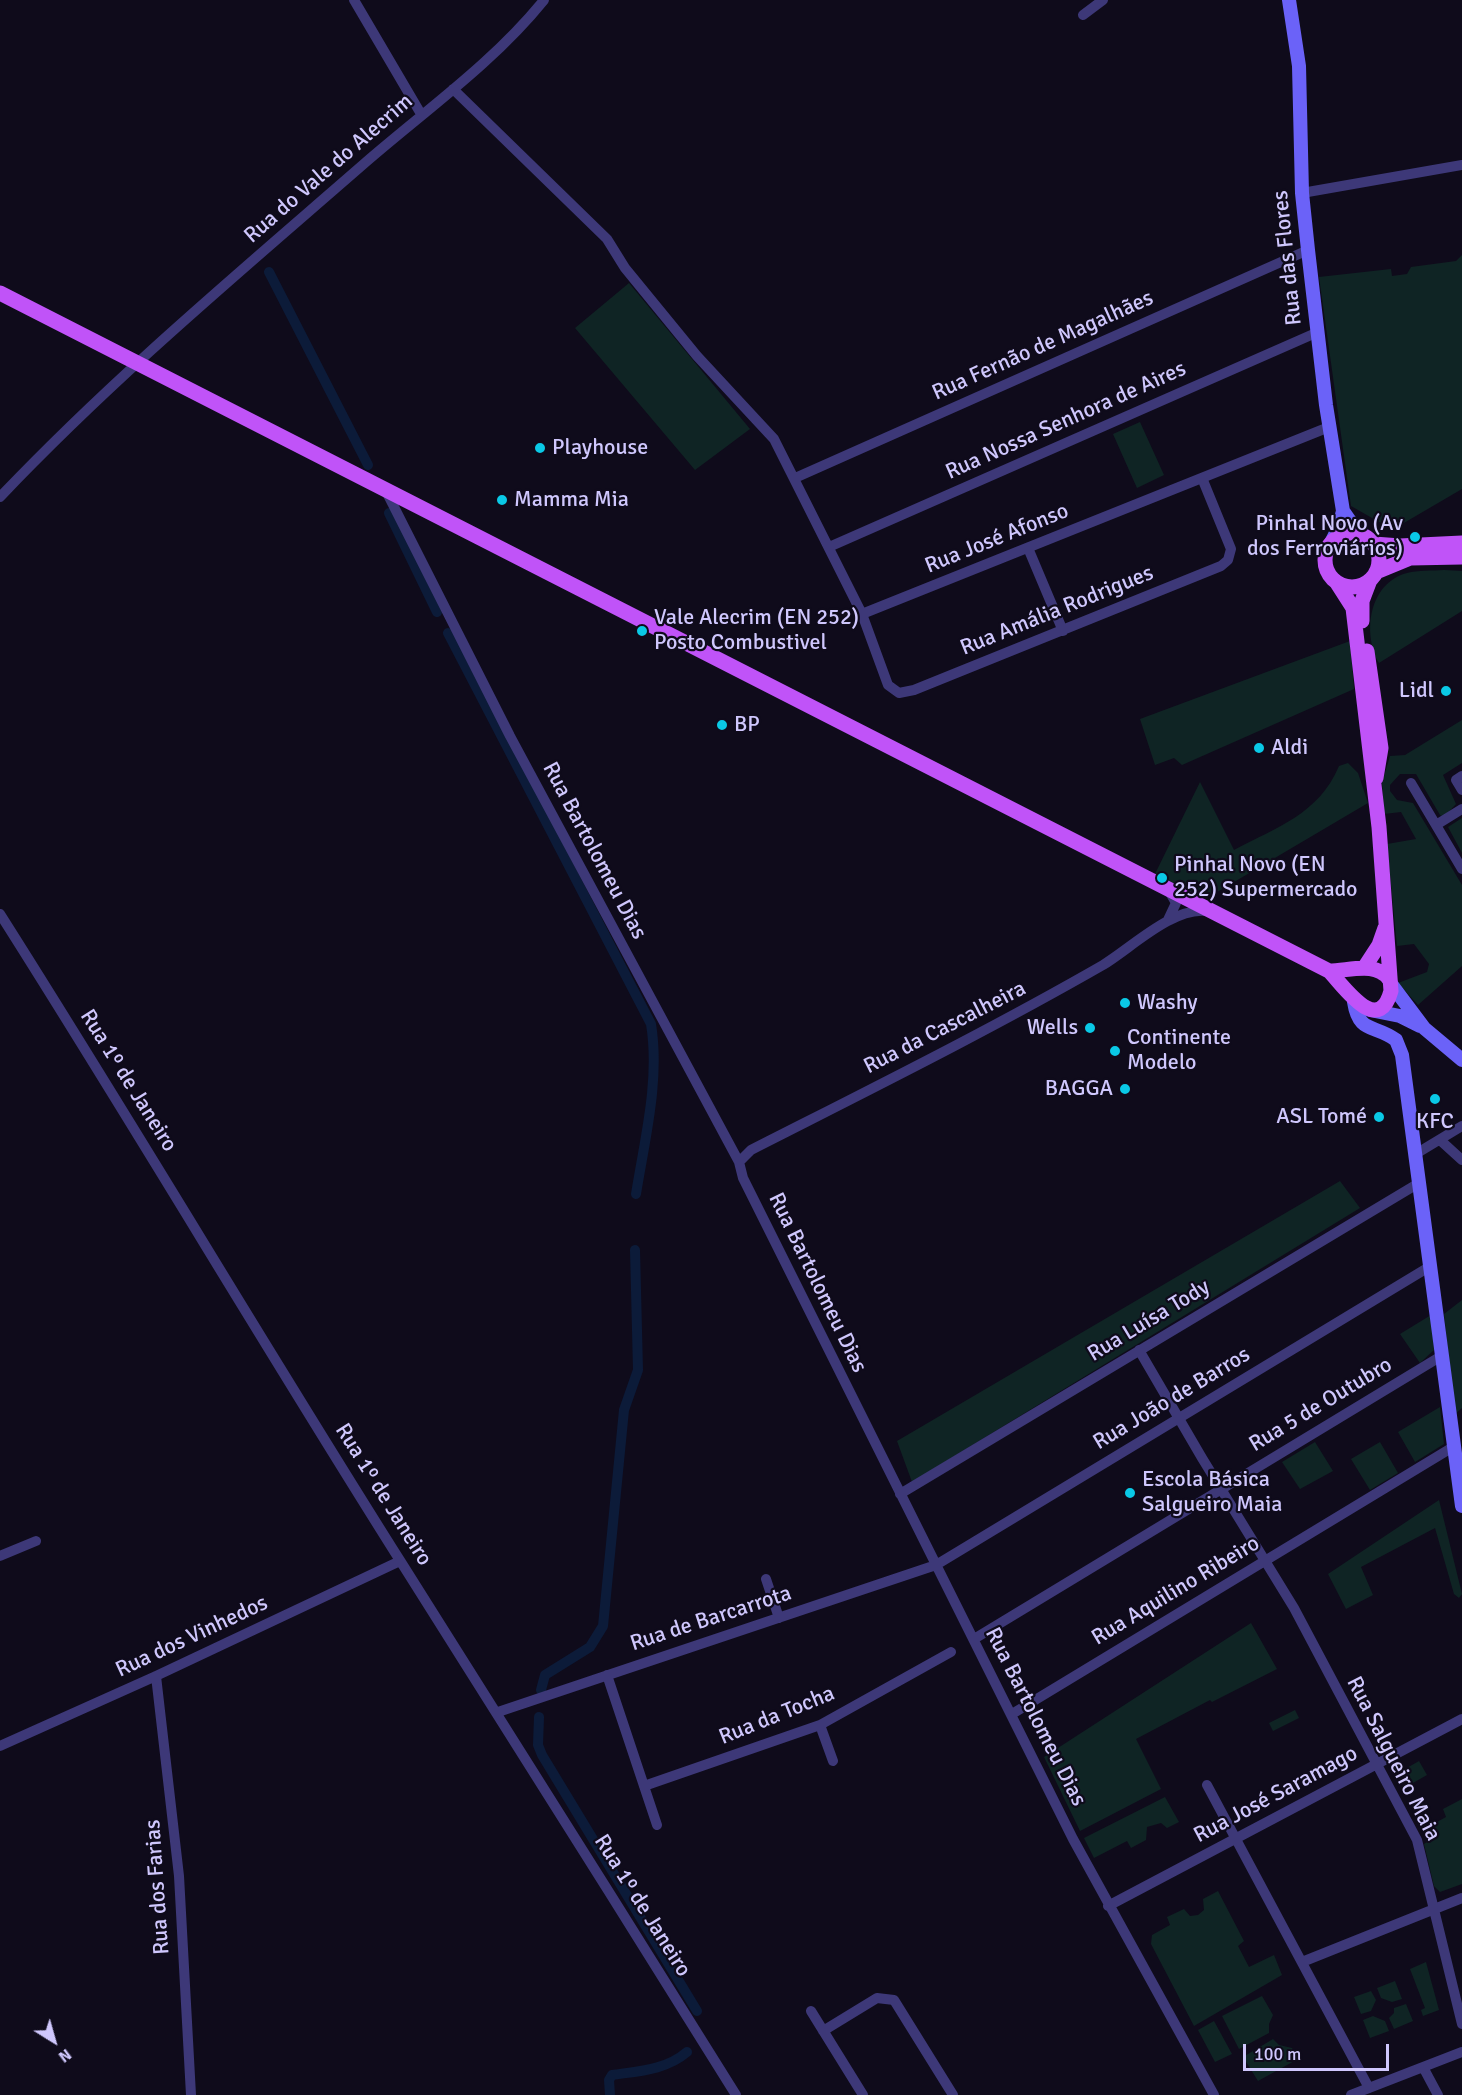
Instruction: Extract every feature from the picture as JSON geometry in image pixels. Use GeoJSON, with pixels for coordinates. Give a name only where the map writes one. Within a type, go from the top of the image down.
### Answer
{"type":"FeatureCollection","features":[{"type":"Feature","properties":{"kind":"main road"},"geometry":{"type":"LineString","coordinates":[[0,293],[1329,970],[1357,1002],[1386,1003],[1390,982],[1388,942],[1385,928],[1375,787],[1353,608],[1327,572],[1325,564],[1327,549],[1343,534],[1359,534],[1374,544],[1400,546],[1462,543]]}},
{"type":"Feature","properties":{"kind":"main road"},"geometry":{"type":"LineString","coordinates":[[1374,544],[1379,557],[1361,609],[1381,748],[1375,787]]}},
{"type":"Feature","properties":{"kind":"main road"},"geometry":{"type":"LineString","coordinates":[[1337,583],[1351,587],[1410,558],[1462,557]]}},
{"type":"Feature","properties":{"kind":"main road"},"geometry":{"type":"LineString","coordinates":[[1357,1002],[1350,985],[1353,976],[1362,969],[1376,951],[1385,928]]}},
{"type":"Feature","properties":{"kind":"main road"},"geometry":{"type":"LineString","coordinates":[[1329,970],[1378,969],[1390,982]]}},
{"type":"Feature","properties":{"kind":"street"},"geometry":{"type":"LineString","coordinates":[[354,0],[422,114]]}},
{"type":"Feature","properties":{"kind":"street","name":"Rua do Vale do Alecrim"},"geometry":{"type":"LineString","coordinates":[[0,497],[136,363],[453,89],[524,25],[544,0]]}},
{"type":"Feature","properties":{"kind":"street"},"geometry":{"type":"LineString","coordinates":[[1083,15],[1103,0]]}},
{"type":"Feature","properties":{"kind":"street","name":"Rua das Flores"},"geometry":{"type":"LineString","coordinates":[[1289,0],[1299,66],[1302,193],[1308,250],[1329,427],[1343,511]]}},
{"type":"Feature","properties":{"kind":"street"},"geometry":{"type":"LineString","coordinates":[[453,89],[607,238],[625,268],[697,356],[774,439],[862,614]]}},
{"type":"Feature","properties":{"kind":"street"},"geometry":{"type":"LineString","coordinates":[[1302,193],[1462,165]]}},
{"type":"Feature","properties":{"kind":"street","name":"Rua Fernão de Magalhães"},"geometry":{"type":"LineString","coordinates":[[795,478],[1308,250]]}},
{"type":"Feature","properties":{"kind":"street","name":"Rua Nossa Senhora de Aires"},"geometry":{"type":"LineString","coordinates":[[829,547],[1318,332]]}},
{"type":"Feature","properties":{"kind":"street","name":"Rua José Afonso"},"geometry":{"type":"LineString","coordinates":[[862,614],[1329,427]]}},
{"type":"Feature","properties":{"kind":"street","name":"Rua Amália Rodrigues"},"geometry":{"type":"LineString","coordinates":[[862,614],[888,685],[899,693],[914,690],[1063,631],[1221,566],[1228,560],[1231,549],[1202,478]]}},
{"type":"Feature","properties":{"kind":"street","name":"Rua Bartolomeu Dias"},"geometry":{"type":"LineString","coordinates":[[384,489],[510,736],[739,1162],[743,1178],[1108,1906],[1214,2095]]}},
{"type":"Feature","properties":{"kind":"street"},"geometry":{"type":"LineString","coordinates":[[1343,511],[1359,534]]}},
{"type":"Feature","properties":{"kind":"street"},"geometry":{"type":"LineString","coordinates":[[1331,543],[1343,511]]}},
{"type":"Feature","properties":{"kind":"street"},"geometry":{"type":"LineString","coordinates":[[1028,548],[1063,631]]}},
{"type":"Feature","properties":{"kind":"street"},"geometry":{"type":"LineString","coordinates":[[1462,776],[1456,780],[1462,790]]}},
{"type":"Feature","properties":{"kind":"street"},"geometry":{"type":"LineString","coordinates":[[1411,783],[1462,868]]}},
{"type":"Feature","properties":{"kind":"street"},"geometry":{"type":"LineString","coordinates":[[1436,825],[1462,809]]}},
{"type":"Feature","properties":{"kind":"street"},"geometry":{"type":"LineString","coordinates":[[1166,922],[1172,916],[1176,903],[1168,889]]}},
{"type":"Feature","properties":{"kind":"street","name":"Rua da Cascalheira"},"geometry":{"type":"LineString","coordinates":[[739,1162],[751,1150],[1020,1013],[1129,950],[1166,922],[1192,911],[1214,912]]}},
{"type":"Feature","properties":{"kind":"street","name":"Rua 1º de Janeiro"},"geometry":{"type":"LineString","coordinates":[[0,914],[107,1082],[400,1561],[498,1712],[736,2095]]}},
{"type":"Feature","properties":{"kind":"street"},"geometry":{"type":"LineString","coordinates":[[1390,982],[1424,1028],[1462,1060]]}},
{"type":"Feature","properties":{"kind":"street"},"geometry":{"type":"LineString","coordinates":[[1424,1028],[1400,1016],[1357,1002],[1356,1018],[1362,1024],[1388,1034],[1400,1047],[1462,1506]]}},
{"type":"Feature","properties":{"kind":"street"},"geometry":{"type":"LineString","coordinates":[[1414,1155],[1462,1126]]}},
{"type":"Feature","properties":{"kind":"street"},"geometry":{"type":"LineString","coordinates":[[1440,1140],[1462,1160]]}},
{"type":"Feature","properties":{"kind":"street","name":"Rua Luísa Tody"},"geometry":{"type":"LineString","coordinates":[[900,1494],[1419,1183]]}},
{"type":"Feature","properties":{"kind":"street","name":"Rua João de Barros"},"geometry":{"type":"LineString","coordinates":[[936,1565],[1429,1267]]}},
{"type":"Feature","properties":{"kind":"street","name":"Rua Salgueiro Maia"},"geometry":{"type":"LineString","coordinates":[[1139,1350],[1220,1489],[1294,1608],[1417,1840],[1462,2024]]}},
{"type":"Feature","properties":{"kind":"street","name":"Rua 5 de Outubro"},"geometry":{"type":"LineString","coordinates":[[974,1639],[1443,1354]]}},
{"type":"Feature","properties":{"kind":"street","name":"Rua Aquilino Ribeiro"},"geometry":{"type":"LineString","coordinates":[[1011,1714],[1453,1447]]}},
{"type":"Feature","properties":{"kind":"street"},"geometry":{"type":"LineString","coordinates":[[0,1556],[36,1541]]}},
{"type":"Feature","properties":{"kind":"street","name":"Rua dos Vinhedos"},"geometry":{"type":"LineString","coordinates":[[0,1746],[156,1676],[400,1561]]}},
{"type":"Feature","properties":{"kind":"street","name":"Rua de Barcarrota"},"geometry":{"type":"LineString","coordinates":[[498,1712],[936,1565]]}},
{"type":"Feature","properties":{"kind":"street"},"geometry":{"type":"LineString","coordinates":[[766,1579],[779,1618]]}},
{"type":"Feature","properties":{"kind":"street","name":"Rua da Tocha"},"geometry":{"type":"LineString","coordinates":[[644,1786],[820,1725],[951,1652]]}},
{"type":"Feature","properties":{"kind":"street"},"geometry":{"type":"LineString","coordinates":[[607,1675],[657,1825]]}},
{"type":"Feature","properties":{"kind":"street","name":"Rua dos Farias"},"geometry":{"type":"LineString","coordinates":[[156,1676],[179,1876],[191,2095]]}},
{"type":"Feature","properties":{"kind":"street","name":"Rua José Saramago"},"geometry":{"type":"LineString","coordinates":[[1108,1906],[1462,1719]]}},
{"type":"Feature","properties":{"kind":"street"},"geometry":{"type":"LineString","coordinates":[[820,1725],[833,1761]]}},
{"type":"Feature","properties":{"kind":"street"},"geometry":{"type":"LineString","coordinates":[[1207,1785],[1369,2088]]}},
{"type":"Feature","properties":{"kind":"street"},"geometry":{"type":"LineString","coordinates":[[1302,1962],[1462,1898]]}},
{"type":"Feature","properties":{"kind":"street"},"geometry":{"type":"LineString","coordinates":[[823,2031],[873,2000],[882,1997],[894,2000],[953,2095]]}},
{"type":"Feature","properties":{"kind":"street"},"geometry":{"type":"LineString","coordinates":[[811,2011],[863,2095]]}},
{"type":"Feature","properties":{"kind":"street"},"geometry":{"type":"LineString","coordinates":[[1351,2095],[1462,2052]]}},
{"type":"Feature","properties":{"kind":"street"},"geometry":{"type":"LineString","coordinates":[[1423,2067],[1437,2095]]}},
{"type":"Feature","properties":{"kind":"green space"},"geometry":{"type":"Polygon","coordinates":[[[1462,255],[1462,489],[1397,527],[1379,522],[1351,506],[1319,277],[1391,269],[1392,276],[1407,274],[1411,267],[1456,261],[1462,255]]]}},
{"type":"Feature","properties":{"kind":"green space"},"geometry":{"type":"Polygon","coordinates":[[[629,283],[750,429],[695,470],[575,328],[629,283]]]}},
{"type":"Feature","properties":{"kind":"green space"},"geometry":{"type":"Polygon","coordinates":[[[1140,422],[1164,475],[1137,488],[1113,434],[1140,422]]]}},
{"type":"Feature","properties":{"kind":"green space"},"geometry":{"type":"Polygon","coordinates":[[[1462,571],[1462,611],[1379,663],[1371,638],[1370,624],[1372,610],[1384,587],[1407,573],[1462,571]]]}},
{"type":"Feature","properties":{"kind":"green space"},"geometry":{"type":"Polygon","coordinates":[[[1350,641],[1354,689],[1182,765],[1174,758],[1155,765],[1140,719],[1350,641]]]}},
{"type":"Feature","properties":{"kind":"green space"},"geometry":{"type":"Polygon","coordinates":[[[1462,720],[1462,763],[1443,775],[1456,804],[1444,817],[1440,815],[1416,774],[1400,774],[1390,785],[1390,791],[1397,800],[1413,803],[1462,885],[1462,966],[1418,1005],[1398,983],[1427,972],[1429,964],[1414,944],[1397,946],[1387,844],[1416,839],[1401,812],[1384,814],[1382,783],[1390,756],[1405,755],[1462,720]]]}},
{"type":"Feature","properties":{"kind":"green space"},"geometry":{"type":"Polygon","coordinates":[[[1348,763],[1358,773],[1368,803],[1207,898],[1154,876],[1200,782],[1234,850],[1281,826],[1308,808],[1331,782],[1339,766],[1348,763]]]}},
{"type":"Feature","properties":{"kind":"green space"},"geometry":{"type":"Polygon","coordinates":[[[1462,818],[1462,853],[1448,827],[1462,818]]]}},
{"type":"Feature","properties":{"kind":"green space"},"geometry":{"type":"Polygon","coordinates":[[[1340,1181],[1360,1208],[912,1482],[897,1441],[1340,1181]]]}},
{"type":"Feature","properties":{"kind":"green space"},"geometry":{"type":"Polygon","coordinates":[[[1462,1300],[1462,1408],[1455,1414],[1444,1314],[1462,1300]]]}},
{"type":"Feature","properties":{"kind":"green space"},"geometry":{"type":"Polygon","coordinates":[[[1431,1315],[1434,1350],[1420,1363],[1400,1334],[1431,1315]]]}},
{"type":"Feature","properties":{"kind":"green space"},"geometry":{"type":"Polygon","coordinates":[[[1440,1407],[1444,1444],[1415,1462],[1398,1432],[1440,1407]]]}},
{"type":"Feature","properties":{"kind":"green space"},"geometry":{"type":"Polygon","coordinates":[[[1315,1442],[1333,1471],[1300,1489],[1282,1462],[1315,1442]]]}},
{"type":"Feature","properties":{"kind":"green space"},"geometry":{"type":"Polygon","coordinates":[[[1380,1442],[1398,1473],[1370,1490],[1351,1459],[1380,1442]]]}},
{"type":"Feature","properties":{"kind":"green space"},"geometry":{"type":"Polygon","coordinates":[[[1439,1500],[1462,1594],[1459,1598],[1454,1594],[1435,1528],[1361,1567],[1373,1595],[1346,1609],[1328,1574],[1439,1500]]]}},
{"type":"Feature","properties":{"kind":"green space"},"geometry":{"type":"Polygon","coordinates":[[[1251,1623],[1277,1669],[1212,1702],[1210,1700],[1136,1739],[1161,1789],[1080,1831],[1044,1757],[1251,1623]]]}},
{"type":"Feature","properties":{"kind":"green space"},"geometry":{"type":"Polygon","coordinates":[[[1295,1710],[1299,1718],[1273,1731],[1269,1723],[1295,1710]]]}},
{"type":"Feature","properties":{"kind":"green space"},"geometry":{"type":"Polygon","coordinates":[[[1419,1761],[1427,1775],[1413,1783],[1405,1769],[1419,1761]]]}},
{"type":"Feature","properties":{"kind":"green space"},"geometry":{"type":"Polygon","coordinates":[[[1165,1797],[1179,1822],[1167,1828],[1161,1823],[1147,1827],[1146,1840],[1131,1848],[1127,1841],[1094,1858],[1084,1838],[1165,1797]]]}},
{"type":"Feature","properties":{"kind":"green space"},"geometry":{"type":"Polygon","coordinates":[[[1462,1799],[1462,1884],[1440,1892],[1434,1886],[1424,1844],[1430,1840],[1426,1828],[1446,1817],[1443,1809],[1462,1799]]]}},
{"type":"Feature","properties":{"kind":"green space"},"geometry":{"type":"Polygon","coordinates":[[[1218,1891],[1244,1941],[1238,1946],[1249,1967],[1274,1955],[1282,1975],[1194,2026],[1151,1944],[1152,1935],[1170,1925],[1167,1917],[1184,1909],[1190,1916],[1198,1915],[1204,1910],[1203,1899],[1218,1891]]]}},
{"type":"Feature","properties":{"kind":"green space"},"geometry":{"type":"Polygon","coordinates":[[[1426,1962],[1439,2010],[1423,2016],[1421,2010],[1425,2008],[1410,1969],[1426,1962]]]}},
{"type":"Feature","properties":{"kind":"green space"},"geometry":{"type":"Polygon","coordinates":[[[1395,1981],[1402,1999],[1392,2002],[1381,1998],[1377,1988],[1395,1981]]]}},
{"type":"Feature","properties":{"kind":"green space"},"geometry":{"type":"Polygon","coordinates":[[[1371,1991],[1376,2000],[1371,2011],[1361,2014],[1354,1997],[1371,1991]]]}},
{"type":"Feature","properties":{"kind":"green space"},"geometry":{"type":"Polygon","coordinates":[[[1262,1996],[1273,2015],[1269,2024],[1269,2033],[1239,2049],[1222,2016],[1262,1996]]]}},
{"type":"Feature","properties":{"kind":"green space"},"geometry":{"type":"Polygon","coordinates":[[[1406,2004],[1413,2021],[1394,2029],[1389,2018],[1394,2013],[1394,2008],[1406,2004]]]}},
{"type":"Feature","properties":{"kind":"green space"},"geometry":{"type":"Polygon","coordinates":[[[1373,2016],[1385,2021],[1389,2031],[1370,2038],[1363,2020],[1373,2016]]]}},
{"type":"Feature","properties":{"kind":"green space"},"geometry":{"type":"Polygon","coordinates":[[[1214,2021],[1232,2054],[1215,2062],[1198,2030],[1214,2021]]]}},
{"type":"Feature","properties":{"kind":"green space"},"geometry":{"type":"Polygon","coordinates":[[[1273,2039],[1279,2045],[1292,2048],[1298,2059],[1258,2081],[1243,2057],[1273,2039]]]}},
{"type":"Feature","properties":{"kind":"waterway"},"geometry":{"type":"LineString","coordinates":[[269,272],[368,465]]}},
{"type":"Feature","properties":{"kind":"waterway"},"geometry":{"type":"LineString","coordinates":[[389,513],[437,612]]}},
{"type":"Feature","properties":{"kind":"waterway"},"geometry":{"type":"LineString","coordinates":[[448,633],[651,1024],[653,1088],[636,1194]]}},
{"type":"Feature","properties":{"kind":"waterway"},"geometry":{"type":"LineString","coordinates":[[541,1690],[545,1675],[590,1647],[603,1626],[624,1410],[638,1370],[635,1250]]}},
{"type":"Feature","properties":{"kind":"waterway"},"geometry":{"type":"LineString","coordinates":[[539,1717],[538,1745],[542,1755],[697,2011]]}},
{"type":"Feature","properties":{"kind":"waterway"},"geometry":{"type":"LineString","coordinates":[[610,2095],[609,2080],[612,2075],[661,2066],[687,2052]]}},
{"type":"Feature","properties":{"kind":"place","name":"Playhouse"},"geometry":{"type":"Point","coordinates":[540,448]}},
{"type":"Feature","properties":{"kind":"place","name":"Mamma Mia"},"geometry":{"type":"Point","coordinates":[502,500]}},
{"type":"Feature","properties":{"kind":"place","name":"Pinhal Novo (Av dos Ferroviários)"},"geometry":{"type":"Point","coordinates":[1415,537]}},
{"type":"Feature","properties":{"kind":"place","name":"Vale Alecrim (EN 252) Posto Combustivel"},"geometry":{"type":"Point","coordinates":[642,631]}},
{"type":"Feature","properties":{"kind":"place","name":"Lidl"},"geometry":{"type":"Point","coordinates":[1446,691]}},
{"type":"Feature","properties":{"kind":"place","name":"BP"},"geometry":{"type":"Point","coordinates":[722,725]}},
{"type":"Feature","properties":{"kind":"place","name":"Aldi"},"geometry":{"type":"Point","coordinates":[1259,748]}},
{"type":"Feature","properties":{"kind":"place","name":"Pinhal Novo (EN 252) Supermercado"},"geometry":{"type":"Point","coordinates":[1162,878]}},
{"type":"Feature","properties":{"kind":"place","name":"Washy"},"geometry":{"type":"Point","coordinates":[1125,1003]}},
{"type":"Feature","properties":{"kind":"place","name":"Wells"},"geometry":{"type":"Point","coordinates":[1090,1028]}},
{"type":"Feature","properties":{"kind":"place","name":"Continente Modelo"},"geometry":{"type":"Point","coordinates":[1115,1051]}},
{"type":"Feature","properties":{"kind":"place","name":"BAGGA"},"geometry":{"type":"Point","coordinates":[1125,1089]}},
{"type":"Feature","properties":{"kind":"place","name":"KFC"},"geometry":{"type":"Point","coordinates":[1435,1099]}},
{"type":"Feature","properties":{"kind":"place","name":"ASL Tomé"},"geometry":{"type":"Point","coordinates":[1379,1117]}},
{"type":"Feature","properties":{"kind":"place","name":"Escola Básica Salgueiro Maia"},"geometry":{"type":"Point","coordinates":[1130,1493]}}]}
